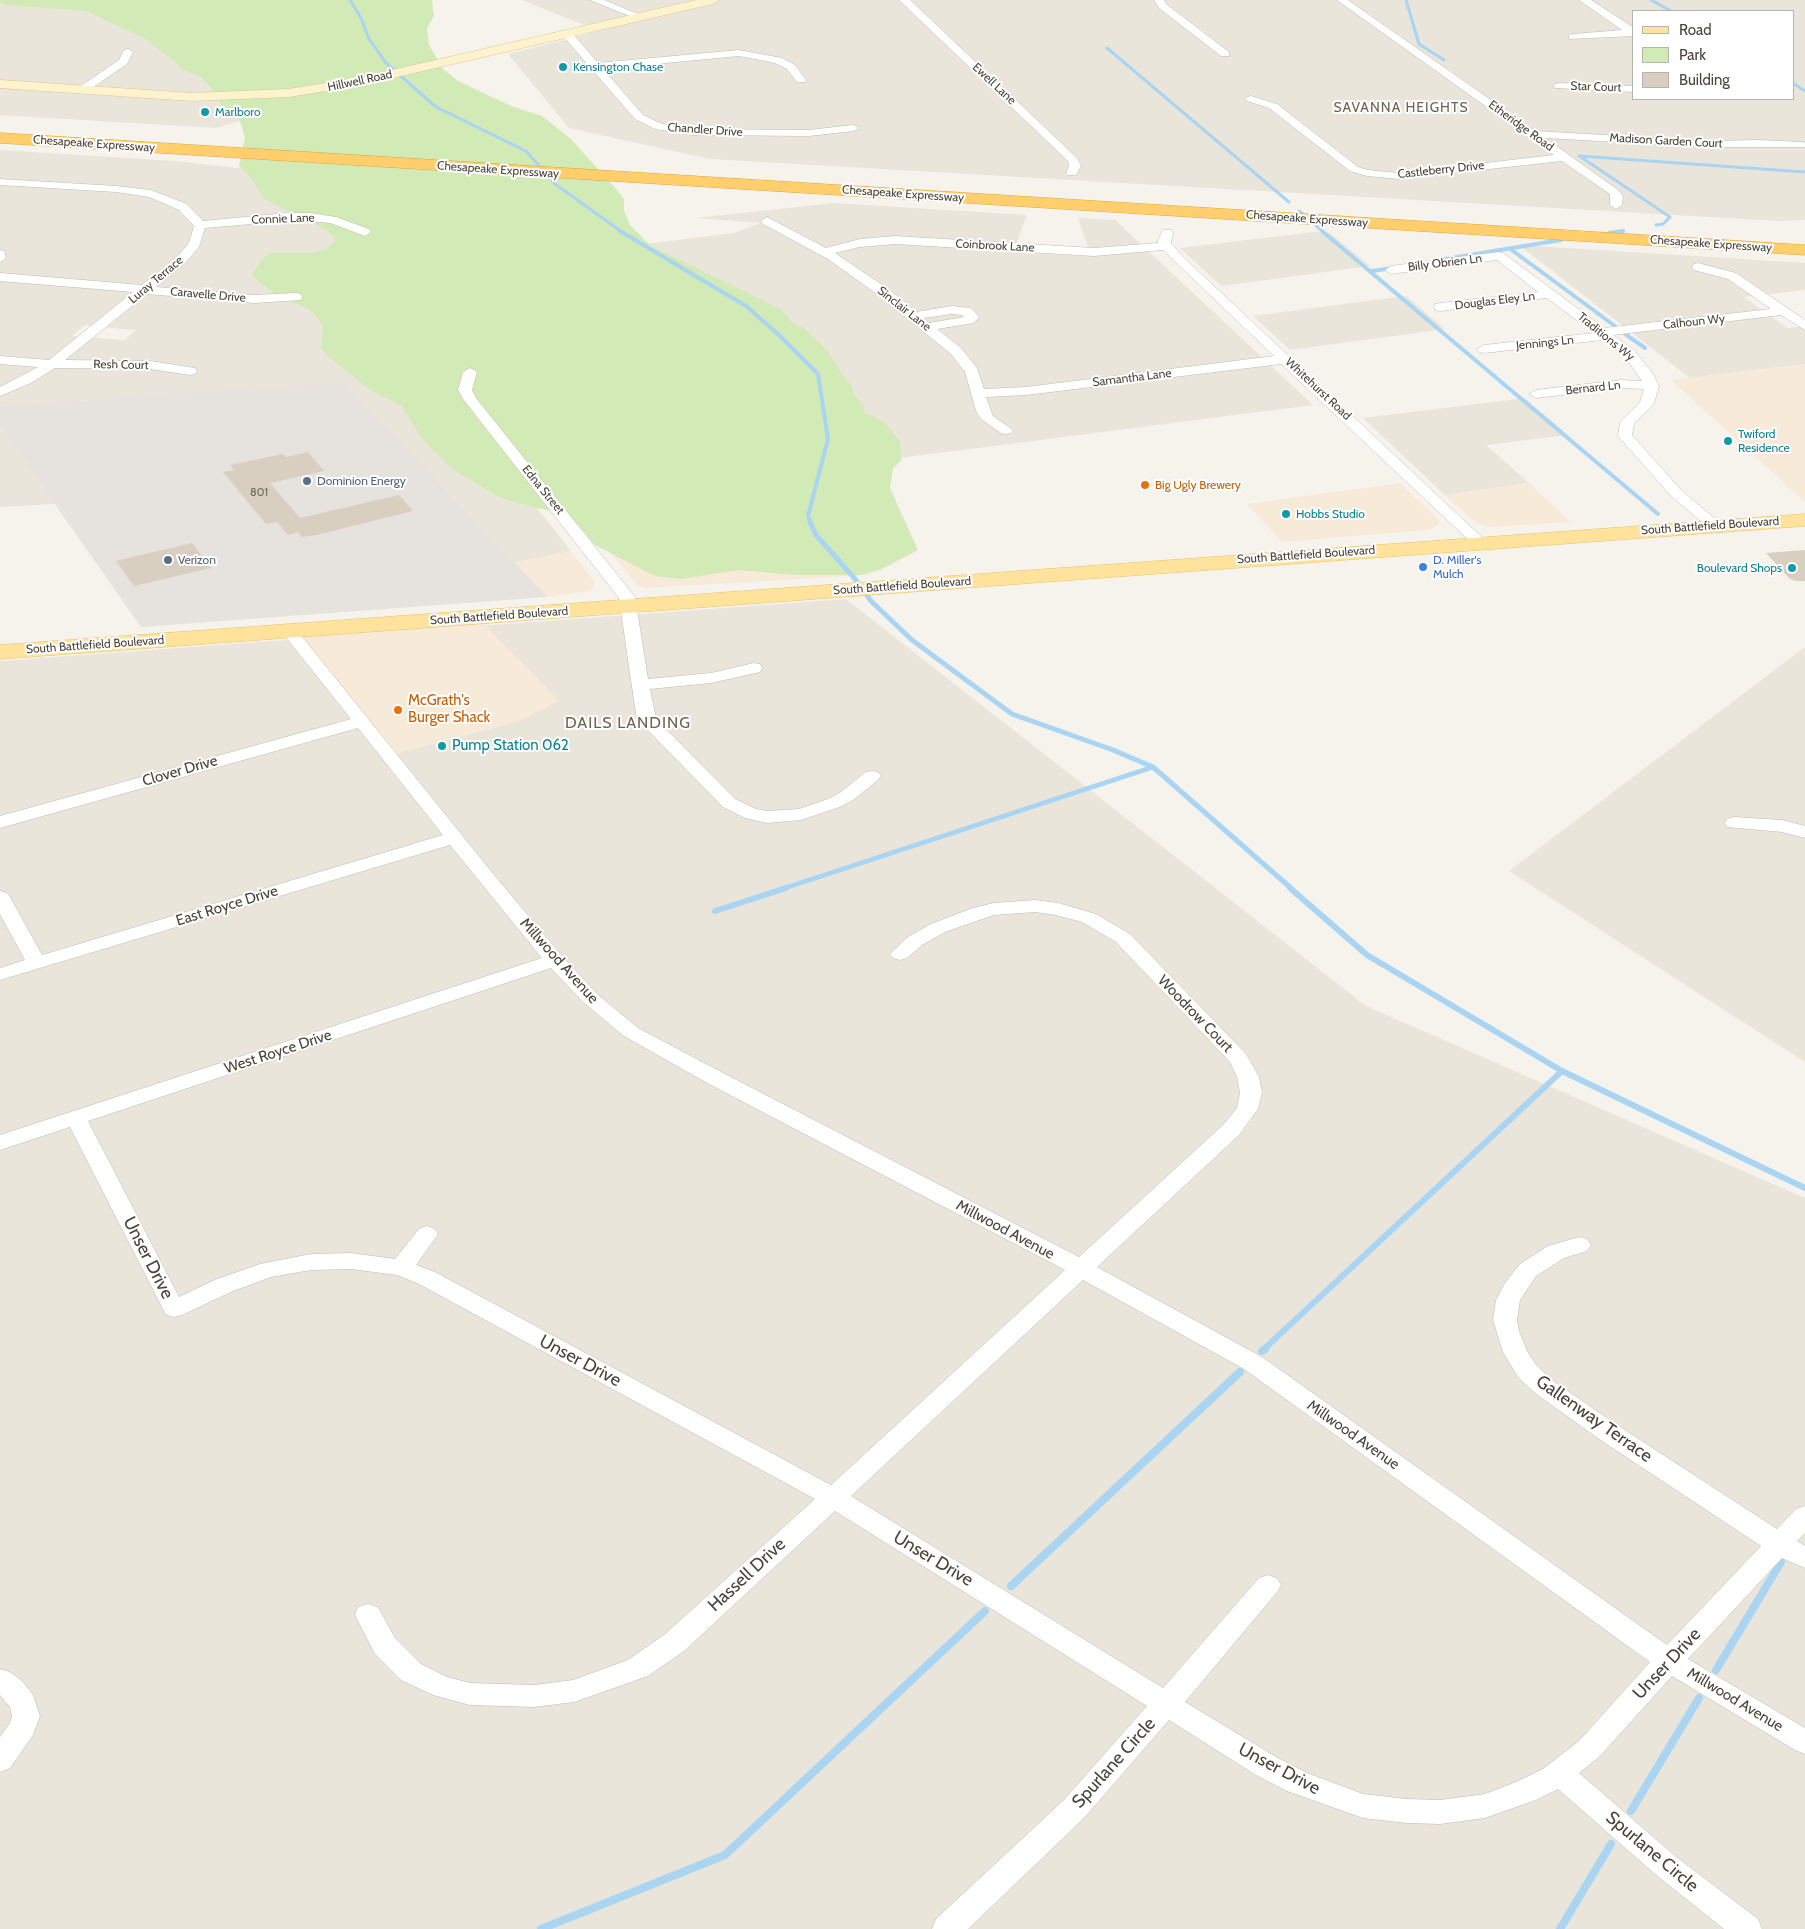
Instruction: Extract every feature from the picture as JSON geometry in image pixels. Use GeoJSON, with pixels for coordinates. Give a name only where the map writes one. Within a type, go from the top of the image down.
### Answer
{"type":"FeatureCollection","features":[{"type":"Feature","properties":{"kind":"highway","name":"Chesapeake Expressway"},"geometry":{"type":"LineString","coordinates":[[0,128],[497,164],[558,173],[1805,250]]}},
{"type":"Feature","properties":{"kind":"highway","name":"Chesapeake Expressway"},"geometry":{"type":"LineString","coordinates":[[0,138],[497,164],[544,161],[1663,229],[1802,235]]}},
{"type":"Feature","properties":{"kind":"highway"},"geometry":{"type":"LineString","coordinates":[[1663,229],[1778,232]]}},
{"type":"Feature","properties":{"kind":"highway"},"geometry":{"type":"LineString","coordinates":[[1607,238],[1805,256]]}},
{"type":"Feature","properties":{"kind":"main road","name":"South Battlefield Boulevard"},"geometry":{"type":"LineString","coordinates":[[0,652],[1479,542],[1805,520]]}},
{"type":"Feature","properties":{"kind":"street"},"geometry":{"type":"LineString","coordinates":[[594,0],[640,17]]}},
{"type":"Feature","properties":{"kind":"street","name":"Hillwell Road"},"geometry":{"type":"LineString","coordinates":[[0,84],[169,96],[220,97],[289,93],[362,81],[713,0]]}},
{"type":"Feature","properties":{"kind":"street","name":"Ewell Lane"},"geometry":{"type":"LineString","coordinates":[[904,0],[1073,160],[1075,166],[1072,173]]}},
{"type":"Feature","properties":{"kind":"street"},"geometry":{"type":"LineString","coordinates":[[1159,0],[1162,6],[1225,54]]}},
{"type":"Feature","properties":{"kind":"street","name":"Etheridge Road"},"geometry":{"type":"LineString","coordinates":[[1342,0],[1614,192],[1616,205]]}},
{"type":"Feature","properties":{"kind":"street"},"geometry":{"type":"LineString","coordinates":[[1584,0],[1632,32]]}},
{"type":"Feature","properties":{"kind":"street"},"geometry":{"type":"LineString","coordinates":[[1572,36],[1632,33]]}},
{"type":"Feature","properties":{"kind":"street","name":"Chandler Drive"},"geometry":{"type":"LineString","coordinates":[[567,34],[597,66],[639,117],[659,127],[693,132],[752,133],[809,133],[854,128]]}},
{"type":"Feature","properties":{"kind":"street"},"geometry":{"type":"LineString","coordinates":[[758,55],[771,48]]}},
{"type":"Feature","properties":{"kind":"street"},"geometry":{"type":"LineString","coordinates":[[82,90],[123,62],[128,52]]}},
{"type":"Feature","properties":{"kind":"street"},"geometry":{"type":"LineString","coordinates":[[597,66],[718,53],[758,55],[778,60],[791,67],[801,80]]}},
{"type":"Feature","properties":{"kind":"street","name":"Star Court"},"geometry":{"type":"LineString","coordinates":[[1559,86],[1632,89]]}},
{"type":"Feature","properties":{"kind":"street","name":"Castleberry Drive"},"geometry":{"type":"LineString","coordinates":[[1251,100],[1273,106],[1354,169],[1367,173],[1399,176],[1564,157]]}},
{"type":"Feature","properties":{"kind":"street","name":"Madison Garden Court"},"geometry":{"type":"LineString","coordinates":[[1531,134],[1708,144],[1758,143],[1801,145]]}},
{"type":"Feature","properties":{"kind":"street"},"geometry":{"type":"LineString","coordinates":[[0,182],[116,189],[151,194],[183,207],[200,225]]}},
{"type":"Feature","properties":{"kind":"street","name":"Connie Lane"},"geometry":{"type":"LineString","coordinates":[[200,225],[304,216],[332,220],[365,232]]}},
{"type":"Feature","properties":{"kind":"street","name":"Sinclair Lane"},"geometry":{"type":"LineString","coordinates":[[768,221],[823,252],[886,294],[956,351],[972,371],[983,411],[988,418],[1006,430]]}},
{"type":"Feature","properties":{"kind":"street","name":"Luray Terrace"},"geometry":{"type":"LineString","coordinates":[[0,392],[26,380],[52,364],[145,290],[190,251],[198,236],[200,225]]}},
{"type":"Feature","properties":{"kind":"street","name":"Coinbrook Lane"},"geometry":{"type":"LineString","coordinates":[[823,252],[860,243],[895,240],[1094,252],[1167,239]]}},
{"type":"Feature","properties":{"kind":"street","name":"Whitehurst Road"},"geometry":{"type":"LineString","coordinates":[[1167,239],[1285,359],[1479,542]]}},
{"type":"Feature","properties":{"kind":"street","name":"Billy Obrien Ln"},"geometry":{"type":"LineString","coordinates":[[1391,270],[1499,256]]}},
{"type":"Feature","properties":{"kind":"street","name":"Traditions Wy"},"geometry":{"type":"LineString","coordinates":[[1499,256],[1630,354],[1647,375],[1651,385]]}},
{"type":"Feature","properties":{"kind":"street"},"geometry":{"type":"LineString","coordinates":[[1698,267],[1732,276],[1805,326]]}},
{"type":"Feature","properties":{"kind":"street","name":"Caravelle Drive"},"geometry":{"type":"LineString","coordinates":[[0,277],[254,299],[296,297]]}},
{"type":"Feature","properties":{"kind":"street","name":"Douglas Eley Ln"},"geometry":{"type":"LineString","coordinates":[[1440,307],[1550,294]]}},
{"type":"Feature","properties":{"kind":"street"},"geometry":{"type":"LineString","coordinates":[[913,316],[952,310],[966,312],[972,317],[969,320],[927,327]]}},
{"type":"Feature","properties":{"kind":"street","name":"Calhoun Wy"},"geometry":{"type":"LineString","coordinates":[[1606,336],[1609,331],[1784,311]]}},
{"type":"Feature","properties":{"kind":"street","name":"Jennings Ln"},"geometry":{"type":"LineString","coordinates":[[1484,349],[1606,336]]}},
{"type":"Feature","properties":{"kind":"street","name":"Samantha Lane"},"geometry":{"type":"LineString","coordinates":[[978,393],[1026,391],[1285,359]]}},
{"type":"Feature","properties":{"kind":"street","name":"Resh Court"},"geometry":{"type":"LineString","coordinates":[[0,360],[52,364],[150,365],[190,371]]}},
{"type":"Feature","properties":{"kind":"street","name":"Edna Street"},"geometry":{"type":"LineString","coordinates":[[470,372],[465,390],[470,399],[615,582],[627,598],[629,606]]}},
{"type":"Feature","properties":{"kind":"street","name":"Bernard Ln"},"geometry":{"type":"LineString","coordinates":[[1536,394],[1621,384],[1651,385]]}},
{"type":"Feature","properties":{"kind":"street"},"geometry":{"type":"LineString","coordinates":[[1651,385],[1647,403],[1627,424],[1625,436],[1676,493],[1714,525]]}},
{"type":"Feature","properties":{"kind":"street"},"geometry":{"type":"LineString","coordinates":[[629,606],[645,714],[648,721],[729,803],[738,809],[767,817],[801,814],[823,808],[841,799],[872,776]]}},
{"type":"Feature","properties":{"kind":"street","name":"Millwood Avenue"},"geometry":{"type":"LineString","coordinates":[[289,631],[454,838],[555,960],[590,998],[631,1032],[650,1044],[1081,1269],[1253,1363],[1669,1661],[1805,1742]]}},
{"type":"Feature","properties":{"kind":"street"},"geometry":{"type":"LineString","coordinates":[[641,685],[711,678],[754,668]]}},
{"type":"Feature","properties":{"kind":"street","name":"Clover Drive"},"geometry":{"type":"LineString","coordinates":[[0,822],[361,722]]}},
{"type":"Feature","properties":{"kind":"street"},"geometry":{"type":"LineString","coordinates":[[1734,823],[1782,826],[1805,832]]}},
{"type":"Feature","properties":{"kind":"street","name":"East Royce Drive"},"geometry":{"type":"LineString","coordinates":[[0,974],[454,838]]}},
{"type":"Feature","properties":{"kind":"street"},"geometry":{"type":"LineString","coordinates":[[0,896],[37,963]]}},
{"type":"Feature","properties":{"kind":"street","name":"Woodrow Court"},"geometry":{"type":"LineString","coordinates":[[900,954],[916,941],[938,928],[980,912],[1009,907],[1035,906],[1080,914],[1102,924],[1122,938],[1239,1059],[1248,1077],[1251,1093],[1247,1109],[1231,1130],[1081,1269]]}},
{"type":"Feature","properties":{"kind":"street","name":"West Royce Drive"},"geometry":{"type":"LineString","coordinates":[[0,1143],[555,960]]}},
{"type":"Feature","properties":{"kind":"street","name":"Unser Drive"},"geometry":{"type":"LineString","coordinates":[[76,1118],[174,1309],[225,1285],[268,1270],[295,1264],[351,1261],[401,1268],[427,1278],[832,1497],[1266,1766],[1297,1782],[1363,1806],[1407,1811],[1440,1812],[1485,1806],[1526,1791],[1559,1773],[1589,1749],[1805,1516]]}},
{"type":"Feature","properties":{"kind":"street"},"geometry":{"type":"LineString","coordinates":[[401,1268],[427,1234]]}},
{"type":"Feature","properties":{"kind":"street","name":"Gallenway Terrace"},"geometry":{"type":"LineString","coordinates":[[1579,1245],[1556,1252],[1542,1259],[1528,1270],[1513,1289],[1508,1300],[1505,1320],[1515,1352],[1528,1371],[1544,1387],[1608,1432],[1779,1544],[1805,1558]]}},
{"type":"Feature","properties":{"kind":"street","name":"Hassell Drive"},"geometry":{"type":"LineString","coordinates":[[368,1615],[385,1646],[411,1672],[443,1687],[484,1695],[534,1696],[584,1688],[638,1668],[674,1643],[1081,1269]]}},
{"type":"Feature","properties":{"kind":"street","name":"Spurlane Circle"},"geometry":{"type":"LineString","coordinates":[[947,1929],[1074,1809],[1167,1704],[1268,1585]]}},
{"type":"Feature","properties":{"kind":"street"},"geometry":{"type":"LineString","coordinates":[[0,1680],[12,1689],[23,1702],[26,1716],[23,1727],[0,1760]]}},
{"type":"Feature","properties":{"kind":"street","name":"Spurlane Circle"},"geometry":{"type":"LineString","coordinates":[[1559,1773],[1665,1865],[1747,1929]]}},
{"type":"Feature","properties":{"kind":"shaded area"},"geometry":{"type":"Polygon","coordinates":[[[522,0],[1805,0],[1805,220],[1779,221],[710,159],[569,128],[508,54],[599,31],[522,0]]]}},
{"type":"Feature","properties":{"kind":"shaded area"},"geometry":{"type":"Polygon","coordinates":[[[0,4],[86,11],[272,49],[305,102],[216,128],[0,115],[0,4]]]}},
{"type":"Feature","properties":{"kind":"shaded area"},"geometry":{"type":"Polygon","coordinates":[[[0,150],[175,161],[256,170],[620,247],[734,233],[760,223],[696,218],[834,203],[1027,215],[1013,252],[1091,256],[1078,218],[1115,220],[1313,405],[806,470],[497,457],[571,551],[514,563],[344,384],[0,406],[0,150]],[[85,325],[72,336],[125,340],[136,330],[85,325]]]}},
{"type":"Feature","properties":{"kind":"shaded area"},"geometry":{"type":"Polygon","coordinates":[[[1315,232],[1331,234],[1370,266],[1221,286],[1180,248],[1315,232]]]}},
{"type":"Feature","properties":{"kind":"shaded area"},"geometry":{"type":"Polygon","coordinates":[[[1519,245],[1805,263],[1805,290],[1744,297],[1787,328],[1805,326],[1805,364],[1690,378],[1519,245]]]}},
{"type":"Feature","properties":{"kind":"shaded area"},"geometry":{"type":"Polygon","coordinates":[[[1406,296],[1445,329],[1290,350],[1253,316],[1406,296]]]}},
{"type":"Feature","properties":{"kind":"shaded area"},"geometry":{"type":"Polygon","coordinates":[[[1805,364],[1805,502],[1671,380],[1805,364]]]}},
{"type":"Feature","properties":{"kind":"shaded area","name":"Dominion Energy"},"geometry":{"type":"Polygon","coordinates":[[[344,383],[547,597],[141,627],[0,426],[0,406],[344,383]]]}},
{"type":"Feature","properties":{"kind":"shaded area"},"geometry":{"type":"Polygon","coordinates":[[[1525,398],[1568,435],[1486,445],[1529,483],[1445,495],[1363,418],[1525,398]]]}},
{"type":"Feature","properties":{"kind":"shaded area"},"geometry":{"type":"Polygon","coordinates":[[[0,426],[55,504],[0,507],[0,426]]]}},
{"type":"Feature","properties":{"kind":"shaded area","name":"Hobbs Studio"},"geometry":{"type":"Polygon","coordinates":[[[1400,483],[1438,519],[1437,526],[1427,530],[1282,542],[1247,504],[1400,483]]]}},
{"type":"Feature","properties":{"kind":"shaded area"},"geometry":{"type":"Polygon","coordinates":[[[1529,483],[1571,522],[1489,527],[1475,522],[1445,495],[1529,483]]]}},
{"type":"Feature","properties":{"kind":"shaded area"},"geometry":{"type":"Polygon","coordinates":[[[834,527],[871,575],[644,588],[637,585],[603,543],[834,527]]]}},
{"type":"Feature","properties":{"kind":"shaded area"},"geometry":{"type":"Polygon","coordinates":[[[571,551],[595,582],[594,587],[590,591],[547,597],[514,563],[571,551]]]}},
{"type":"Feature","properties":{"kind":"shaded area"},"geometry":{"type":"Polygon","coordinates":[[[846,599],[1366,1006],[1805,1198],[1805,1929],[0,1929],[0,661],[846,599]]]}},
{"type":"Feature","properties":{"kind":"shaded area"},"geometry":{"type":"Polygon","coordinates":[[[477,617],[559,701],[519,721],[388,756],[289,631],[477,617]]]}},
{"type":"Feature","properties":{"kind":"shaded area"},"geometry":{"type":"Polygon","coordinates":[[[1805,647],[1805,1062],[1509,871],[1805,647]]]}},
{"type":"Feature","properties":{"kind":"green space"},"geometry":{"type":"Polygon","coordinates":[[[0,0],[432,0],[434,16],[427,28],[429,45],[443,69],[458,81],[483,93],[514,107],[542,116],[571,139],[616,189],[624,199],[624,211],[630,225],[651,246],[782,310],[792,323],[805,329],[827,350],[851,385],[854,395],[863,405],[865,413],[884,422],[900,441],[901,461],[893,468],[890,488],[918,550],[880,570],[860,575],[796,575],[738,570],[681,579],[655,576],[595,545],[577,524],[559,513],[513,502],[497,496],[454,470],[424,441],[401,405],[370,390],[328,356],[321,348],[323,327],[316,315],[309,309],[281,298],[259,282],[252,274],[264,257],[270,253],[310,253],[327,249],[335,242],[334,236],[328,231],[264,199],[249,175],[239,166],[245,137],[240,121],[221,106],[219,97],[201,77],[181,69],[176,62],[144,38],[86,11],[4,5],[0,3],[0,0]]]}},
{"type":"Feature","properties":{"kind":"building","name":"Dominion Energy"},"geometry":{"type":"Polygon","coordinates":[[[308,452],[324,471],[270,483],[300,518],[399,495],[413,511],[317,535],[302,537],[298,532],[288,535],[277,522],[266,524],[223,472],[234,470],[230,465],[283,454],[286,457],[308,452]]]}},
{"type":"Feature","properties":{"kind":"building","name":"Verizon"},"geometry":{"type":"Polygon","coordinates":[[[192,543],[211,568],[134,586],[116,561],[192,543]]]}},
{"type":"Feature","properties":{"kind":"building","name":"Boulevard Shops"},"geometry":{"type":"Polygon","coordinates":[[[1805,550],[1805,581],[1790,579],[1766,553],[1805,550]]]}},
{"type":"Feature","properties":{"kind":"waterway"},"geometry":{"type":"LineString","coordinates":[[350,0],[361,18],[369,39],[386,63],[436,107],[526,151],[555,184],[622,232]]}},
{"type":"Feature","properties":{"kind":"waterway"},"geometry":{"type":"LineString","coordinates":[[1406,0],[1419,44],[1444,60]]}},
{"type":"Feature","properties":{"kind":"waterway"},"geometry":{"type":"LineString","coordinates":[[1651,0],[1669,10]]}},
{"type":"Feature","properties":{"kind":"waterway"},"geometry":{"type":"LineString","coordinates":[[1107,48],[1289,202]]}},
{"type":"Feature","properties":{"kind":"waterway"},"geometry":{"type":"LineString","coordinates":[[1795,85],[1805,91]]}},
{"type":"Feature","properties":{"kind":"waterway"},"geometry":{"type":"LineString","coordinates":[[1579,156],[1805,172]]}},
{"type":"Feature","properties":{"kind":"waterway"},"geometry":{"type":"LineString","coordinates":[[1581,157],[1670,217],[1663,224],[1656,225]]}},
{"type":"Feature","properties":{"kind":"waterway"},"geometry":{"type":"LineString","coordinates":[[1299,211],[1304,215]]}},
{"type":"Feature","properties":{"kind":"waterway"},"geometry":{"type":"LineString","coordinates":[[1314,224],[1323,232]]}},
{"type":"Feature","properties":{"kind":"waterway"},"geometry":{"type":"LineString","coordinates":[[620,231],[746,306],[780,336],[818,374],[828,439],[808,516],[811,523]]}},
{"type":"Feature","properties":{"kind":"waterway"},"geometry":{"type":"LineString","coordinates":[[1322,231],[1658,514]]}},
{"type":"Feature","properties":{"kind":"waterway"},"geometry":{"type":"LineString","coordinates":[[1609,233],[1623,231],[1617,232]]}},
{"type":"Feature","properties":{"kind":"waterway"},"geometry":{"type":"LineString","coordinates":[[1510,248],[1561,240]]}},
{"type":"Feature","properties":{"kind":"waterway"},"geometry":{"type":"LineString","coordinates":[[1439,260],[1510,248]]}},
{"type":"Feature","properties":{"kind":"waterway"},"geometry":{"type":"LineString","coordinates":[[1510,248],[1615,326]]}},
{"type":"Feature","properties":{"kind":"waterway"},"geometry":{"type":"LineString","coordinates":[[1371,271],[1393,268]]}},
{"type":"Feature","properties":{"kind":"waterway"},"geometry":{"type":"LineString","coordinates":[[1625,334],[1645,348]]}},
{"type":"Feature","properties":{"kind":"waterway"},"geometry":{"type":"LineString","coordinates":[[810,522],[816,535],[855,579],[871,601],[912,640],[1012,714],[1113,750],[1153,767]]}},
{"type":"Feature","properties":{"kind":"waterway"},"geometry":{"type":"LineString","coordinates":[[782,889],[1153,767]]}},
{"type":"Feature","properties":{"kind":"waterway"},"geometry":{"type":"LineString","coordinates":[[1153,767],[1292,889]]}},
{"type":"Feature","properties":{"kind":"waterway"},"geometry":{"type":"LineString","coordinates":[[715,911],[786,888]]}},
{"type":"Feature","properties":{"kind":"waterway"},"geometry":{"type":"LineString","coordinates":[[1290,888],[1367,955],[1562,1071]]}},
{"type":"Feature","properties":{"kind":"waterway"},"geometry":{"type":"LineString","coordinates":[[1263,1350],[1562,1071]]}},
{"type":"Feature","properties":{"kind":"waterway"},"geometry":{"type":"LineString","coordinates":[[1562,1071],[1805,1188]]}},
{"type":"Feature","properties":{"kind":"waterway"},"geometry":{"type":"LineString","coordinates":[[1011,1586],[1240,1372]]}},
{"type":"Feature","properties":{"kind":"waterway"},"geometry":{"type":"LineString","coordinates":[[1716,1670],[1781,1562]]}},
{"type":"Feature","properties":{"kind":"waterway"},"geometry":{"type":"LineString","coordinates":[[541,1929],[725,1855],[985,1611]]}},
{"type":"Feature","properties":{"kind":"waterway"},"geometry":{"type":"LineString","coordinates":[[1631,1811],[1699,1698]]}},
{"type":"Feature","properties":{"kind":"waterway"},"geometry":{"type":"LineString","coordinates":[[1560,1929],[1611,1844]]}},
{"type":"Feature","properties":{"kind":"place","name":"Kensington Chase"},"geometry":{"type":"Point","coordinates":[563,67]}},
{"type":"Feature","properties":{"kind":"place","name":"Marlboro"},"geometry":{"type":"Point","coordinates":[205,112]}},
{"type":"Feature","properties":{"kind":"place","name":"Twiford Residence"},"geometry":{"type":"Point","coordinates":[1728,441]}},
{"type":"Feature","properties":{"kind":"place","name":"Dominion Energy"},"geometry":{"type":"Point","coordinates":[307,481]}},
{"type":"Feature","properties":{"kind":"place","name":"Big Ugly Brewery"},"geometry":{"type":"Point","coordinates":[1145,485]}},
{"type":"Feature","properties":{"kind":"place","name":"Hobbs Studio"},"geometry":{"type":"Point","coordinates":[1286,514]}},
{"type":"Feature","properties":{"kind":"place","name":"Verizon"},"geometry":{"type":"Point","coordinates":[168,560]}},
{"type":"Feature","properties":{"kind":"place","name":"D. Miller's Mulch"},"geometry":{"type":"Point","coordinates":[1423,567]}},
{"type":"Feature","properties":{"kind":"place","name":"Boulevard Shops"},"geometry":{"type":"Point","coordinates":[1792,568]}},
{"type":"Feature","properties":{"kind":"place","name":"McGrath's Burger Shack"},"geometry":{"type":"Point","coordinates":[398,710]}},
{"type":"Feature","properties":{"kind":"place","name":"Pump Station 062"},"geometry":{"type":"Point","coordinates":[442,746]}},
{"type":"Feature","properties":{"kind":"district","name":"SAVANNA HEIGHTS"},"geometry":{"type":"Point","coordinates":[1401,108]}},
{"type":"Feature","properties":{"kind":"district","name":"DAILS LANDING"},"geometry":{"type":"Point","coordinates":[628,723]}}]}
